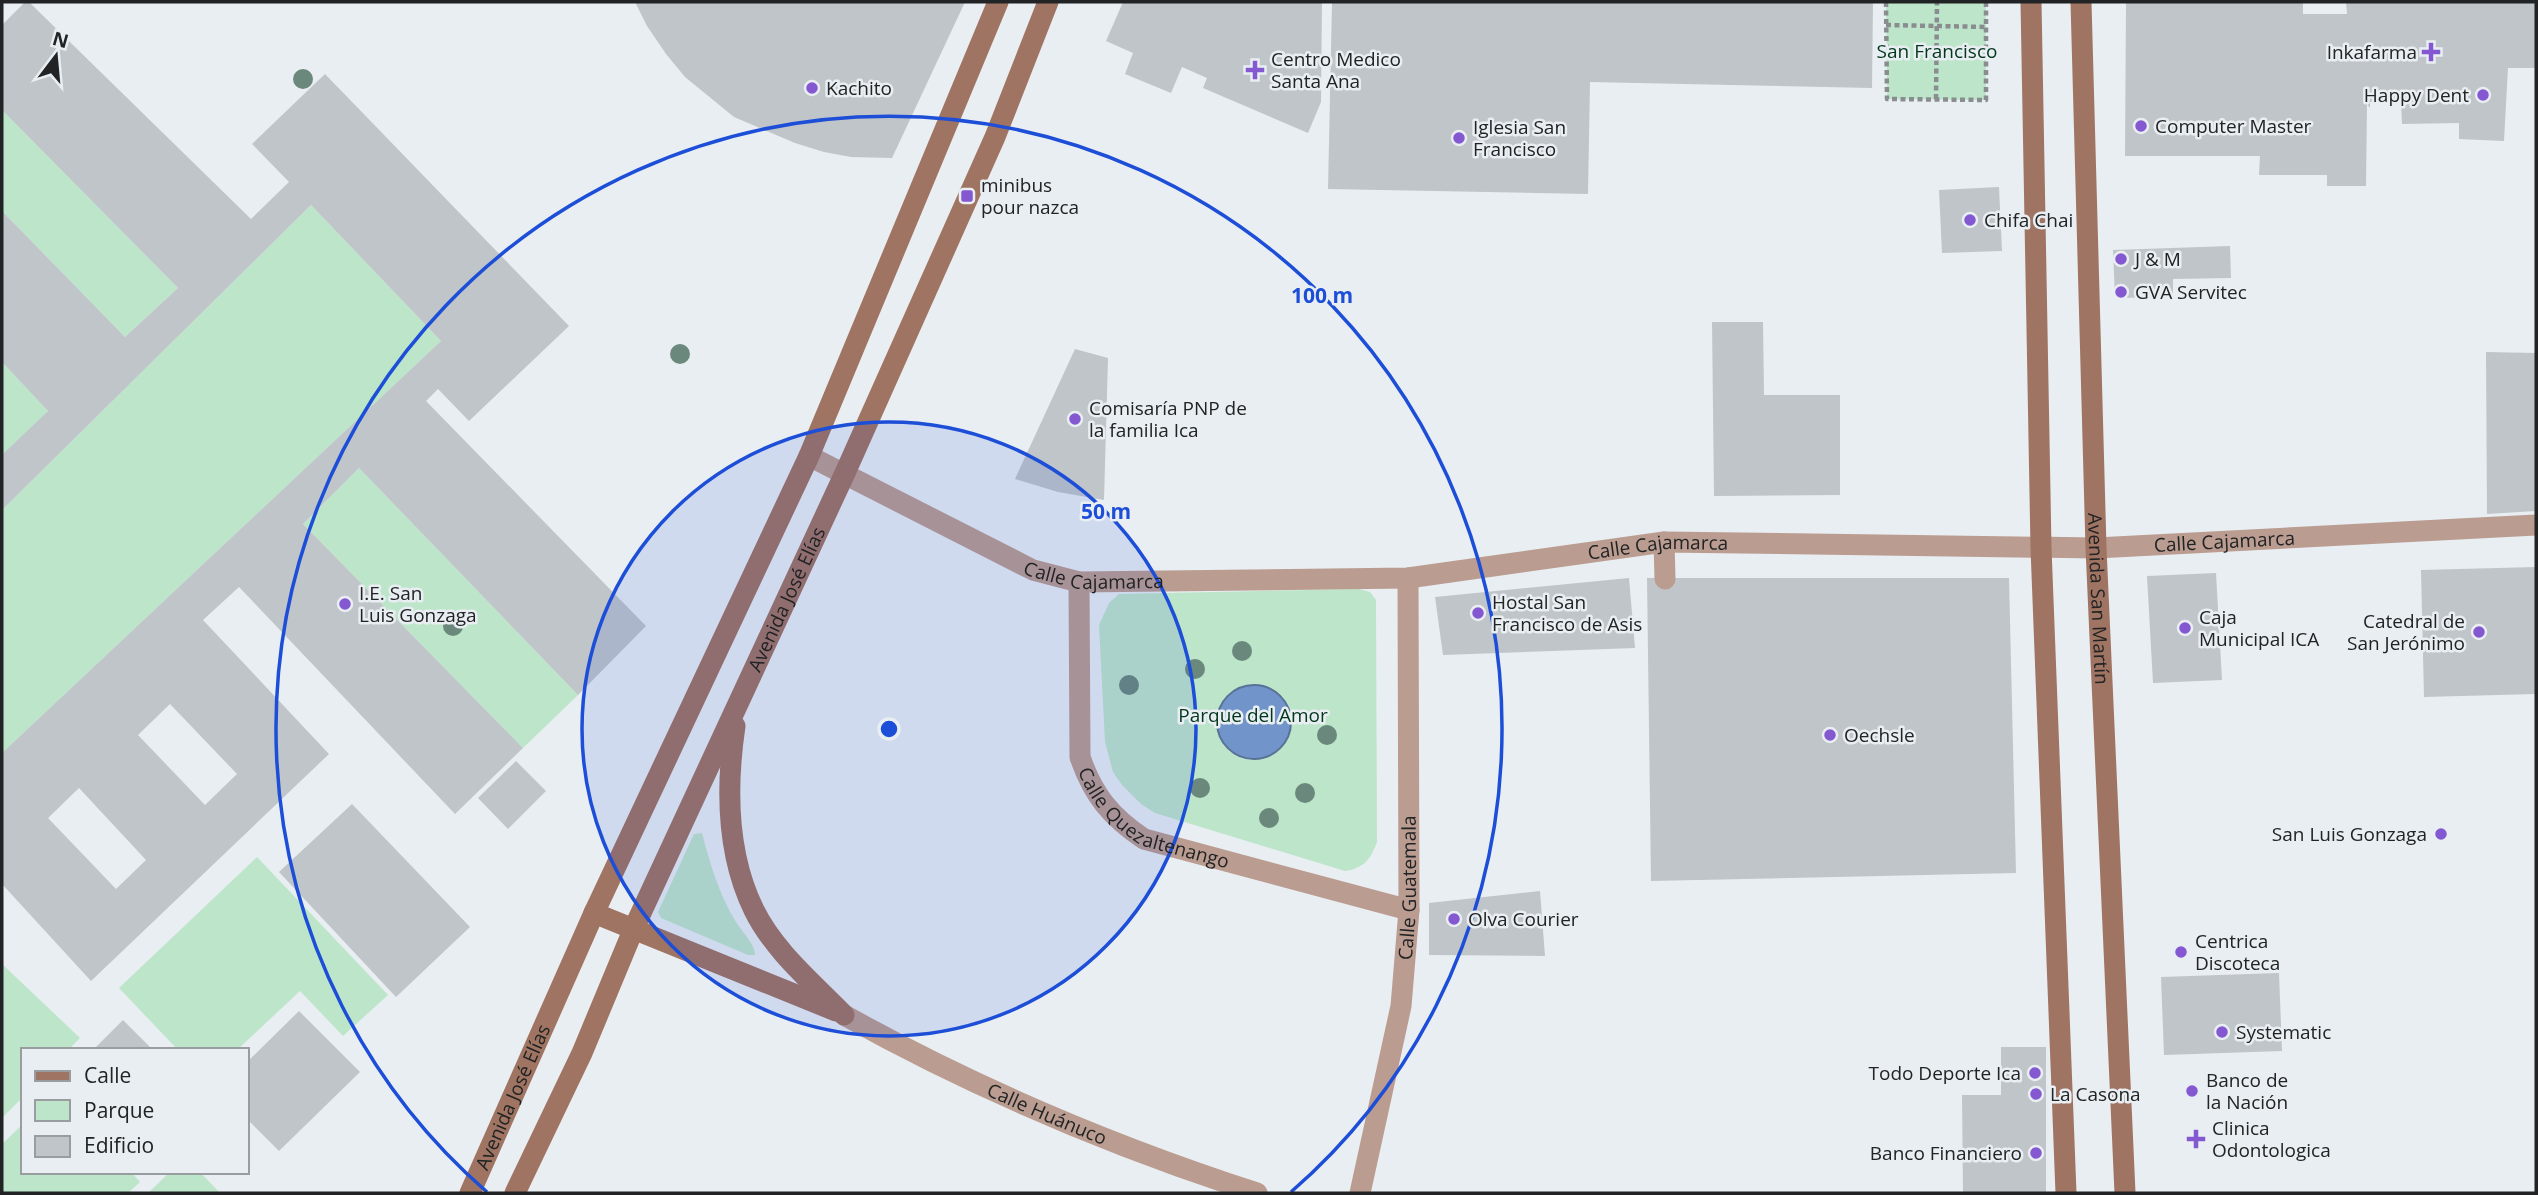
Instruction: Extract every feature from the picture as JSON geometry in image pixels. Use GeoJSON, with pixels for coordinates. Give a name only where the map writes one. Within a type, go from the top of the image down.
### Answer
{"type":"FeatureCollection","features":[{"type":"Feature","properties":{"kind":"street","name":"Avenida José Elías"},"geometry":{"type":"LineString","coordinates":[[470,1193],[594,913],[809,456],[998,2]]}},
{"type":"Feature","properties":{"kind":"street","name":"Avenida José Elías"},"geometry":{"type":"LineString","coordinates":[[515,1193],[582,1054],[634,928],[845,473],[995,137],[1048,2]]}},
{"type":"Feature","properties":{"kind":"street"},"geometry":{"type":"LineString","coordinates":[[2031,2],[2041,548],[2066,1193]]}},
{"type":"Feature","properties":{"kind":"street","name":"Avenida San Martín"},"geometry":{"type":"LineString","coordinates":[[2081,2],[2096,548],[2125,1193]]}},
{"type":"Feature","properties":{"kind":"street","name":"Calle Cajamarca"},"geometry":{"type":"LineString","coordinates":[[809,456],[1033,570],[1079,582],[1408,578],[1664,542],[2096,548],[2536,525]]}},
{"type":"Feature","properties":{"kind":"street"},"geometry":{"type":"LineString","coordinates":[[1664,542],[1665,579]]}},
{"type":"Feature","properties":{"kind":"street","name":"Calle Guatemala"},"geometry":{"type":"LineString","coordinates":[[1360,1193],[1401,1006],[1409,910],[1408,578]]}},
{"type":"Feature","properties":{"kind":"street","name":"Calle Quezaltenango"},"geometry":{"type":"LineString","coordinates":[[1079,582],[1080,757],[1088,780],[1121,824],[1144,839],[1409,910]]}},
{"type":"Feature","properties":{"kind":"street"},"geometry":{"type":"LineString","coordinates":[[738,703],[732,743],[730,808],[731,834],[743,882],[755,912],[771,935],[793,963],[844,1015]]}},
{"type":"Feature","properties":{"kind":"street"},"geometry":{"type":"LineString","coordinates":[[594,913],[844,1015]]}},
{"type":"Feature","properties":{"kind":"street","name":"Calle Huánuco"},"geometry":{"type":"LineString","coordinates":[[844,1015],[956,1074],[1041,1111],[1133,1149],[1257,1193]]}},
{"type":"Feature","properties":{"kind":"path"},"geometry":{"type":"LineString","coordinates":[[1886,2],[1886,99],[1986,100],[1986,2]]}},
{"type":"Feature","properties":{"kind":"path"},"geometry":{"type":"LineString","coordinates":[[1936,99],[1937,2]]}},
{"type":"Feature","properties":{"kind":"path"},"geometry":{"type":"LineString","coordinates":[[1886,25],[1987,27]]}},
{"type":"Feature","properties":{"kind":"green space","name":"San Francisco"},"geometry":{"type":"Polygon","coordinates":[[[1886,2],[1986,2],[1986,100],[1887,99],[1886,2]]]}},
{"type":"Feature","properties":{"kind":"green space"},"geometry":{"type":"Polygon","coordinates":[[[2,110],[178,288],[125,337],[2,211],[2,110]]]}},
{"type":"Feature","properties":{"kind":"green space"},"geometry":{"type":"Polygon","coordinates":[[[311,205],[441,341],[2,753],[2,510],[311,205]]]}},
{"type":"Feature","properties":{"kind":"green space"},"geometry":{"type":"Polygon","coordinates":[[[2,362],[48,411],[3,457],[2,455],[2,362]]]}},
{"type":"Feature","properties":{"kind":"green space"},"geometry":{"type":"Polygon","coordinates":[[[359,468],[578,695],[523,748],[303,524],[359,468]]]}},
{"type":"Feature","properties":{"kind":"green space","name":"Parque del Amor"},"geometry":{"type":"Polygon","coordinates":[[[1359,589],[1370,592],[1376,600],[1377,842],[1366,862],[1345,871],[1155,813],[1141,804],[1122,785],[1113,772],[1105,742],[1099,625],[1109,603],[1119,594],[1359,589]]]}},
{"type":"Feature","properties":{"kind":"green space"},"geometry":{"type":"Polygon","coordinates":[[[702,833],[720,890],[755,955],[748,955],[661,918],[658,912],[694,834],[702,833]]]}},
{"type":"Feature","properties":{"kind":"green space"},"geometry":{"type":"Polygon","coordinates":[[[257,857],[388,995],[343,1036],[300,991],[239,1048],[176,1048],[119,988],[257,857]]]}},
{"type":"Feature","properties":{"kind":"green space"},"geometry":{"type":"Polygon","coordinates":[[[2,964],[80,1038],[70,1048],[21,1048],[21,1099],[2,1118],[2,964]]]}},
{"type":"Feature","properties":{"kind":"green space"},"geometry":{"type":"Polygon","coordinates":[[[21,1126],[21,1174],[133,1174],[140,1182],[128,1193],[2,1193],[2,1144],[21,1126]]]}},
{"type":"Feature","properties":{"kind":"green space"},"geometry":{"type":"Polygon","coordinates":[[[168,1174],[202,1174],[220,1193],[148,1193],[168,1174]]]}},
{"type":"Feature","properties":{"kind":"water"},"geometry":{"type":"Polygon","coordinates":[[[1254,685],[1275,691],[1285,701],[1291,722],[1285,743],[1275,753],[1254,759],[1233,753],[1223,743],[1217,722],[1223,701],[1233,691],[1254,685]]]}},
{"type":"Feature","properties":{"kind":"building"},"geometry":{"type":"Polygon","coordinates":[[[25,2],[29,2],[251,219],[289,182],[252,144],[325,74],[569,326],[469,421],[438,389],[426,401],[646,626],[578,695],[359,468],[303,524],[523,748],[455,814],[239,587],[203,620],[329,754],[91,981],[2,884],[2,753],[441,341],[311,205],[2,510],[2,455],[48,411],[2,362],[2,211],[125,337],[178,288],[2,110],[2,25],[25,2]],[[170,704],[138,735],[205,805],[237,774],[170,704]],[[79,788],[48,818],[116,889],[146,860],[79,788]]]}},
{"type":"Feature","properties":{"kind":"building","name":"Kachito"},"geometry":{"type":"Polygon","coordinates":[[[635,2],[965,2],[892,158],[851,157],[824,152],[795,143],[734,117],[685,77],[647,26],[635,2]]]}},
{"type":"Feature","properties":{"kind":"building","name":"Centro Medico Santa Ana"},"geometry":{"type":"Polygon","coordinates":[[[1123,2],[1322,2],[1321,102],[1308,133],[1203,88],[1207,78],[1182,67],[1171,93],[1125,74],[1133,53],[1106,41],[1123,2]]]}},
{"type":"Feature","properties":{"kind":"building","name":"Iglesia San Francisco"},"geometry":{"type":"Polygon","coordinates":[[[1332,2],[1873,2],[1872,88],[1590,82],[1588,194],[1328,189],[1332,2]]]}},
{"type":"Feature","properties":{"kind":"building"},"geometry":{"type":"Polygon","coordinates":[[[2126,2],[2303,2],[2303,14],[2347,14],[2346,2],[2536,2],[2536,68],[2508,68],[2504,141],[2459,139],[2459,123],[2402,124],[2401,102],[2370,102],[2370,108],[2367,104],[2366,186],[2327,186],[2327,175],[2259,175],[2260,156],[2125,156],[2126,2]]]}},
{"type":"Feature","properties":{"kind":"building","name":"Chifa Chai"},"geometry":{"type":"Polygon","coordinates":[[[1999,187],[2002,251],[1942,253],[1939,190],[1999,187]]]}},
{"type":"Feature","properties":{"kind":"building"},"geometry":{"type":"Polygon","coordinates":[[[2230,246],[2231,278],[2173,279],[2173,297],[2115,298],[2113,250],[2230,246]]]}},
{"type":"Feature","properties":{"kind":"building"},"geometry":{"type":"Polygon","coordinates":[[[1712,322],[1763,322],[1764,395],[1840,395],[1840,495],[1714,496],[1712,322]]]}},
{"type":"Feature","properties":{"kind":"building","name":"Comisaría PNP de la familia Ica"},"geometry":{"type":"Polygon","coordinates":[[[1075,349],[1108,358],[1104,500],[1058,492],[1015,479],[1075,349]]]}},
{"type":"Feature","properties":{"kind":"building"},"geometry":{"type":"Polygon","coordinates":[[[2486,352],[2536,353],[2536,511],[2487,514],[2486,352]]]}},
{"type":"Feature","properties":{"kind":"building","name":"Catedral de San Jerónimo"},"geometry":{"type":"Polygon","coordinates":[[[2536,567],[2536,694],[2424,697],[2421,570],[2536,567]]]}},
{"type":"Feature","properties":{"kind":"building","name":"Caja Municipal ICA"},"geometry":{"type":"Polygon","coordinates":[[[2216,573],[2222,680],[2153,683],[2147,576],[2216,573]]]}},
{"type":"Feature","properties":{"kind":"building"},"geometry":{"type":"Polygon","coordinates":[[[1629,578],[1635,648],[1443,655],[1435,597],[1629,578]]]}},
{"type":"Feature","properties":{"kind":"building","name":"Oechsle"},"geometry":{"type":"Polygon","coordinates":[[[1647,578],[2009,578],[2016,873],[1651,881],[1647,578]]]}},
{"type":"Feature","properties":{"kind":"building"},"geometry":{"type":"Polygon","coordinates":[[[516,761],[546,791],[508,829],[478,798],[516,761]]]}},
{"type":"Feature","properties":{"kind":"building"},"geometry":{"type":"Polygon","coordinates":[[[352,804],[470,927],[396,997],[279,872],[352,804]]]}},
{"type":"Feature","properties":{"kind":"building"},"geometry":{"type":"Polygon","coordinates":[[[1540,891],[1545,956],[1429,955],[1429,903],[1540,891]]]}},
{"type":"Feature","properties":{"kind":"building","name":"Systematic"},"geometry":{"type":"Polygon","coordinates":[[[2279,973],[2282,1051],[2164,1055],[2161,977],[2279,973]]]}},
{"type":"Feature","properties":{"kind":"building"},"geometry":{"type":"Polygon","coordinates":[[[299,1011],[360,1072],[279,1151],[248,1120],[248,1061],[299,1011]]]}},
{"type":"Feature","properties":{"kind":"building"},"geometry":{"type":"Polygon","coordinates":[[[123,1020],[151,1048],[95,1048],[123,1020]]]}},
{"type":"Feature","properties":{"kind":"building"},"geometry":{"type":"Polygon","coordinates":[[[2001,1047],[2046,1047],[2046,1193],[1963,1193],[1962,1095],[2001,1095],[2001,1047]]]}},
{"type":"Feature","properties":{"kind":"place","name":"Inkafarma"},"geometry":{"type":"Point","coordinates":[2431,52]}},
{"type":"Feature","properties":{"kind":"place","name":"Centro Medico Santa Ana"},"geometry":{"type":"Point","coordinates":[1255,70]}},
{"type":"Feature","properties":{"kind":"place","name":"Kachito"},"geometry":{"type":"Point","coordinates":[812,88]}},
{"type":"Feature","properties":{"kind":"place","name":"Happy Dent"},"geometry":{"type":"Point","coordinates":[2483,95]}},
{"type":"Feature","properties":{"kind":"place","name":"Computer Master"},"geometry":{"type":"Point","coordinates":[2141,126]}},
{"type":"Feature","properties":{"kind":"place","name":"Iglesia San Francisco"},"geometry":{"type":"Point","coordinates":[1459,138]}},
{"type":"Feature","properties":{"kind":"place","name":"minibus pour nazca"},"geometry":{"type":"Point","coordinates":[967,196]}},
{"type":"Feature","properties":{"kind":"place","name":"Chifa Chai"},"geometry":{"type":"Point","coordinates":[1970,220]}},
{"type":"Feature","properties":{"kind":"place","name":"J & M"},"geometry":{"type":"Point","coordinates":[2121,259]}},
{"type":"Feature","properties":{"kind":"place","name":"GVA Servitec"},"geometry":{"type":"Point","coordinates":[2121,292]}},
{"type":"Feature","properties":{"kind":"place","name":"Comisaría PNP de la familia Ica"},"geometry":{"type":"Point","coordinates":[1075,419]}},
{"type":"Feature","properties":{"kind":"place","name":"I.E. San Luis Gonzaga"},"geometry":{"type":"Point","coordinates":[345,604]}},
{"type":"Feature","properties":{"kind":"place","name":"Hostal San Francisco de Asis"},"geometry":{"type":"Point","coordinates":[1478,613]}},
{"type":"Feature","properties":{"kind":"place","name":"Caja Municipal ICA"},"geometry":{"type":"Point","coordinates":[2185,628]}},
{"type":"Feature","properties":{"kind":"place","name":"Catedral de San Jerónimo"},"geometry":{"type":"Point","coordinates":[2479,632]}},
{"type":"Feature","properties":{"kind":"place","name":"Oechsle"},"geometry":{"type":"Point","coordinates":[1830,735]}},
{"type":"Feature","properties":{"kind":"place","name":"San Luis Gonzaga"},"geometry":{"type":"Point","coordinates":[2441,834]}},
{"type":"Feature","properties":{"kind":"place","name":"Olva Courier"},"geometry":{"type":"Point","coordinates":[1454,919]}},
{"type":"Feature","properties":{"kind":"place","name":"Centrica Discoteca"},"geometry":{"type":"Point","coordinates":[2181,952]}},
{"type":"Feature","properties":{"kind":"place","name":"Systematic"},"geometry":{"type":"Point","coordinates":[2222,1032]}},
{"type":"Feature","properties":{"kind":"place","name":"Todo Deporte Ica"},"geometry":{"type":"Point","coordinates":[2035,1073]}},
{"type":"Feature","properties":{"kind":"place","name":"Banco de la Nación"},"geometry":{"type":"Point","coordinates":[2192,1091]}},
{"type":"Feature","properties":{"kind":"place","name":"La Casona"},"geometry":{"type":"Point","coordinates":[2036,1094]}},
{"type":"Feature","properties":{"kind":"place","name":"Clinica Odontologica"},"geometry":{"type":"Point","coordinates":[2196,1139]}},
{"type":"Feature","properties":{"kind":"place","name":"Banco Financiero"},"geometry":{"type":"Point","coordinates":[2036,1153]}}]}
